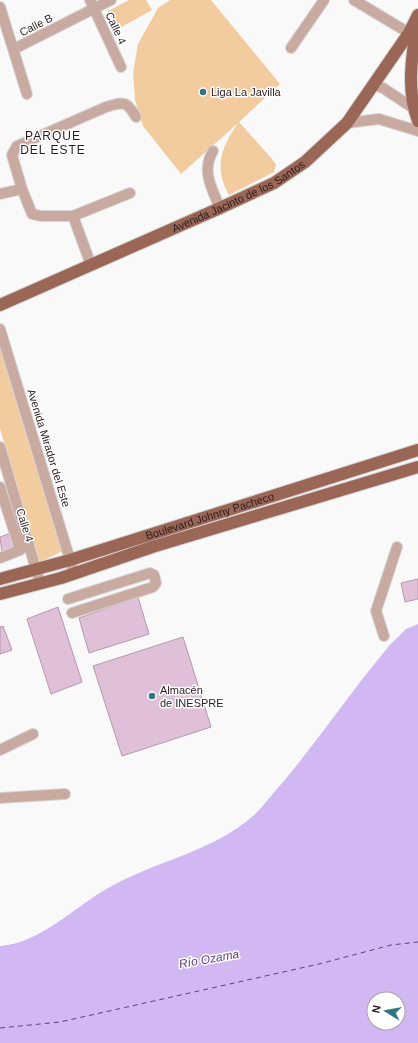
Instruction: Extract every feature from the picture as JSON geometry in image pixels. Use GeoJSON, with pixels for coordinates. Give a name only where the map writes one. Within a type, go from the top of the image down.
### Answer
{"type":"FeatureCollection","features":[{"type":"Feature","properties":{"kind":"main road","name":"Avenida Jacinto de los Santos"},"geometry":{"type":"LineString","coordinates":[[0,305],[274,183],[305,162],[347,123],[409,33],[418,16]]}},
{"type":"Feature","properties":{"kind":"main road"},"geometry":{"type":"LineString","coordinates":[[418,16],[411,82],[413,108],[418,120]]}},
{"type":"Feature","properties":{"kind":"main road","name":"Boulevard Johnny Pacheco"},"geometry":{"type":"LineString","coordinates":[[0,579],[70,560],[418,450]]}},
{"type":"Feature","properties":{"kind":"main road","name":"Boulevard Johnny Pacheco"},"geometry":{"type":"LineString","coordinates":[[0,594],[74,573],[152,547],[418,466]]}},
{"type":"Feature","properties":{"kind":"street","name":"Calle B"},"geometry":{"type":"LineString","coordinates":[[14,49],[92,4],[111,0]]}},
{"type":"Feature","properties":{"kind":"street"},"geometry":{"type":"LineString","coordinates":[[291,48],[324,0]]}},
{"type":"Feature","properties":{"kind":"street"},"geometry":{"type":"LineString","coordinates":[[354,0],[409,33]]}},
{"type":"Feature","properties":{"kind":"street","name":"Calle 4"},"geometry":{"type":"LineString","coordinates":[[92,4],[122,67]]}},
{"type":"Feature","properties":{"kind":"street"},"geometry":{"type":"LineString","coordinates":[[0,7],[27,94]]}},
{"type":"Feature","properties":{"kind":"street"},"geometry":{"type":"LineString","coordinates":[[374,84],[383,88],[413,108]]}},
{"type":"Feature","properties":{"kind":"street"},"geometry":{"type":"LineString","coordinates":[[130,193],[73,216],[41,216],[32,214],[22,189],[12,155],[16,146],[106,107],[121,103],[129,106],[136,117]]}},
{"type":"Feature","properties":{"kind":"street"},"geometry":{"type":"LineString","coordinates":[[347,123],[379,119],[418,131]]}},
{"type":"Feature","properties":{"kind":"street"},"geometry":{"type":"LineString","coordinates":[[213,152],[208,160],[207,175],[220,208]]}},
{"type":"Feature","properties":{"kind":"street"},"geometry":{"type":"LineString","coordinates":[[0,194],[22,189]]}},
{"type":"Feature","properties":{"kind":"street"},"geometry":{"type":"LineString","coordinates":[[73,216],[91,265]]}},
{"type":"Feature","properties":{"kind":"street","name":"Avenida Mirador del Este"},"geometry":{"type":"LineString","coordinates":[[0,329],[74,573]]}},
{"type":"Feature","properties":{"kind":"street"},"geometry":{"type":"LineString","coordinates":[[0,447],[40,583]]}},
{"type":"Feature","properties":{"kind":"street","name":"Calle 4"},"geometry":{"type":"LineString","coordinates":[[0,487],[20,548],[19,551],[0,558]]}},
{"type":"Feature","properties":{"kind":"street"},"geometry":{"type":"LineString","coordinates":[[384,636],[376,611],[397,547]]}},
{"type":"Feature","properties":{"kind":"street"},"geometry":{"type":"LineString","coordinates":[[68,599],[150,573],[154,576],[156,583],[152,587],[72,613]]}},
{"type":"Feature","properties":{"kind":"street"},"geometry":{"type":"LineString","coordinates":[[0,750],[32,734]]}},
{"type":"Feature","properties":{"kind":"street"},"geometry":{"type":"LineString","coordinates":[[0,798],[65,794]]}},
{"type":"Feature","properties":{"kind":"shaded area"},"geometry":{"type":"Polygon","coordinates":[[[129,0],[146,0],[152,10],[118,29],[108,11],[129,0]]]}},
{"type":"Feature","properties":{"kind":"shaded area","name":"Liga La Javilla"},"geometry":{"type":"Polygon","coordinates":[[[170,0],[211,0],[280,84],[239,122],[272,159],[276,165],[274,172],[229,195],[225,188],[221,174],[221,160],[222,153],[229,137],[238,123],[181,174],[143,126],[135,100],[133,73],[138,44],[158,8],[170,0]]]}},
{"type":"Feature","properties":{"kind":"shaded area"},"geometry":{"type":"Polygon","coordinates":[[[0,335],[63,551],[40,562],[0,429],[0,335]]]}},
{"type":"Feature","properties":{"kind":"water","name":"Río Ozama"},"geometry":{"type":"Polygon","coordinates":[[[418,624],[418,1043],[0,1043],[0,946],[15,943],[43,931],[108,888],[145,870],[220,839],[253,816],[265,804],[297,765],[389,646],[406,629],[418,624]]]}},
{"type":"Feature","properties":{"kind":"building"},"geometry":{"type":"Polygon","coordinates":[[[11,533],[17,548],[2,554],[0,537],[11,533]]]}},
{"type":"Feature","properties":{"kind":"building"},"geometry":{"type":"Polygon","coordinates":[[[418,579],[418,599],[405,602],[401,583],[418,579]]]}},
{"type":"Feature","properties":{"kind":"building"},"geometry":{"type":"Polygon","coordinates":[[[138,597],[149,634],[89,653],[79,618],[138,597]]]}},
{"type":"Feature","properties":{"kind":"building"},"geometry":{"type":"Polygon","coordinates":[[[58,607],[82,682],[51,694],[27,619],[58,607]]]}},
{"type":"Feature","properties":{"kind":"building"},"geometry":{"type":"Polygon","coordinates":[[[3,626],[12,650],[0,654],[0,627],[3,626]]]}},
{"type":"Feature","properties":{"kind":"building","name":"Almacén de INESPRE"},"geometry":{"type":"Polygon","coordinates":[[[183,637],[211,727],[122,756],[93,666],[183,637]]]}},
{"type":"Feature","properties":{"kind":"ferry route"},"geometry":{"type":"LineString","coordinates":[[0,1028],[60,1022],[319,964],[391,945],[418,942]]}},
{"type":"Feature","properties":{"kind":"place","name":"Liga La Javilla"},"geometry":{"type":"Point","coordinates":[203,92]}},
{"type":"Feature","properties":{"kind":"place","name":"Almacén de INESPRE"},"geometry":{"type":"Point","coordinates":[152,696]}},
{"type":"Feature","properties":{"kind":"district","name":"PARQUE DEL ESTE"},"geometry":{"type":"Point","coordinates":[53,143]}}]}
